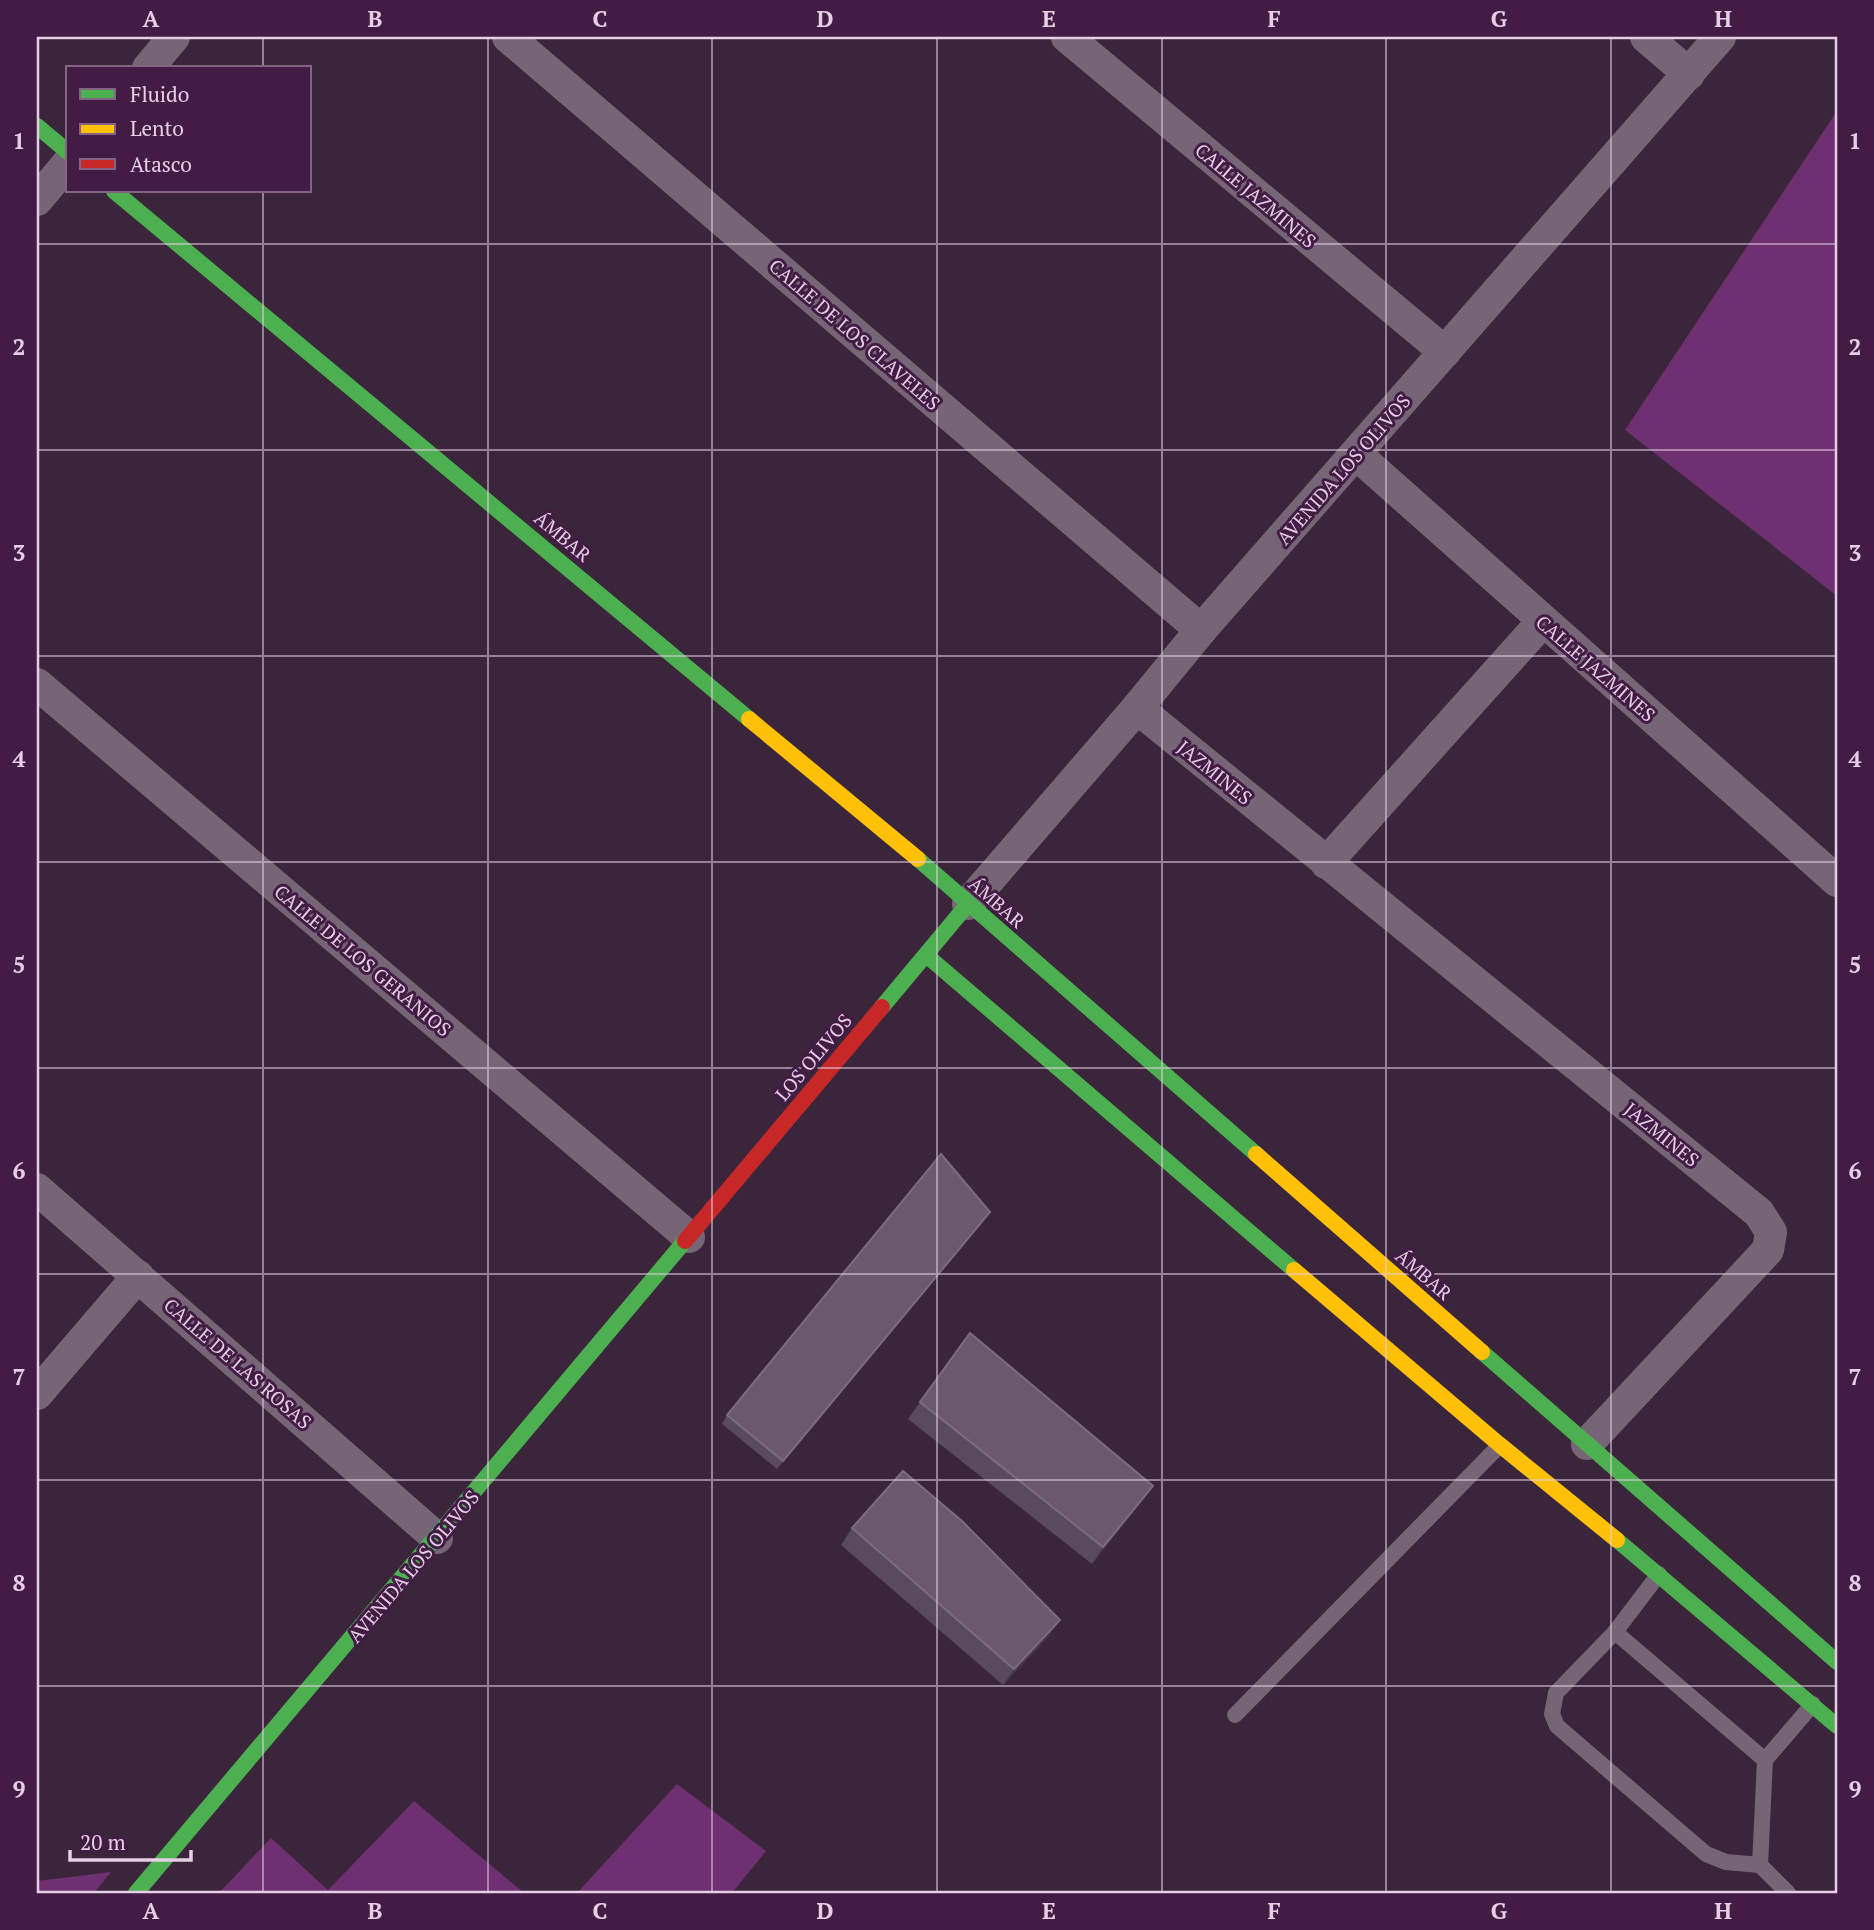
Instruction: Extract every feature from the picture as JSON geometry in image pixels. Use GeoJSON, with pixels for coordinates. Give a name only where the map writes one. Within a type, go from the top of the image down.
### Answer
{"type":"FeatureCollection","features":[{"type":"Feature","properties":{"kind":"main road"},"geometry":{"type":"LineString","coordinates":[[37,126],[66,150]]}},
{"type":"Feature","properties":{"kind":"main road","name":"ÁMBAR"},"geometry":{"type":"LineString","coordinates":[[115,192],[875,823],[1837,1662]]}},
{"type":"Feature","properties":{"kind":"main road","name":"LOS OLIVOS"},"geometry":{"type":"LineString","coordinates":[[689,1237],[968,904]]}},
{"type":"Feature","properties":{"kind":"main road"},"geometry":{"type":"LineString","coordinates":[[926,956],[1500,1445],[1659,1574],[1837,1726]]}},
{"type":"Feature","properties":{"kind":"main road","name":"AVENIDA LOS OLIVOS"},"geometry":{"type":"LineString","coordinates":[[130,1892],[437,1538],[689,1237]]}},
{"type":"Feature","properties":{"kind":"street"},"geometry":{"type":"LineString","coordinates":[[150,66],[174,37]]}},
{"type":"Feature","properties":{"kind":"street","name":"CALLE DE LOS CLAVELES"},"geometry":{"type":"LineString","coordinates":[[508,37],[1202,631]]}},
{"type":"Feature","properties":{"kind":"street","name":"CALLE JAZMINES"},"geometry":{"type":"LineString","coordinates":[[1067,37],[1445,352]]}},
{"type":"Feature","properties":{"kind":"street"},"geometry":{"type":"LineString","coordinates":[[1646,37],[1689,74]]}},
{"type":"Feature","properties":{"kind":"street","name":"AVENIDA LOS OLIVOS"},"geometry":{"type":"LineString","coordinates":[[968,904],[1202,631],[1720,37]]}},
{"type":"Feature","properties":{"kind":"street"},"geometry":{"type":"LineString","coordinates":[[37,200],[66,165]]}},
{"type":"Feature","properties":{"kind":"street","name":"CALLE JAZMINES"},"geometry":{"type":"LineString","coordinates":[[1356,454],[1837,881]]}},
{"type":"Feature","properties":{"kind":"street"},"geometry":{"type":"LineString","coordinates":[[1326,863],[1543,621]]}},
{"type":"Feature","properties":{"kind":"street","name":"CALLE DE LOS GERANIOS"},"geometry":{"type":"LineString","coordinates":[[37,684],[689,1237]]}},
{"type":"Feature","properties":{"kind":"street","name":"JAZMINES"},"geometry":{"type":"LineString","coordinates":[[1137,708],[1759,1213],[1771,1232],[1768,1250],[1587,1444]]}},
{"type":"Feature","properties":{"kind":"street","name":"CALLE DE LAS ROSAS"},"geometry":{"type":"LineString","coordinates":[[37,1189],[437,1538]]}},
{"type":"Feature","properties":{"kind":"street"},"geometry":{"type":"LineString","coordinates":[[37,1394],[138,1276]]}},
{"type":"Feature","properties":{"kind":"lane"},"geometry":{"type":"LineString","coordinates":[[1235,1715],[1500,1445]]}},
{"type":"Feature","properties":{"kind":"lane"},"geometry":{"type":"LineString","coordinates":[[1659,1574],[1615,1632],[1556,1693],[1552,1714],[1557,1726],[1706,1854],[1726,1862],[1759,1865],[1788,1893]]}},
{"type":"Feature","properties":{"kind":"lane"},"geometry":{"type":"LineString","coordinates":[[1615,1632],[1765,1760]]}},
{"type":"Feature","properties":{"kind":"lane"},"geometry":{"type":"LineString","coordinates":[[1759,1865],[1765,1760],[1813,1704]]}},
{"type":"Feature","properties":{"kind":"shaded area"},"geometry":{"type":"Polygon","coordinates":[[[1837,111],[1837,596],[1625,430],[1837,111]]]}},
{"type":"Feature","properties":{"kind":"shaded area"},"geometry":{"type":"Polygon","coordinates":[[[677,1784],[766,1851],[732,1893],[577,1893],[677,1784]]]}},
{"type":"Feature","properties":{"kind":"shaded area"},"geometry":{"type":"Polygon","coordinates":[[[414,1801],[524,1893],[219,1893],[271,1838],[328,1890],[414,1801]]]}},
{"type":"Feature","properties":{"kind":"shaded area"},"geometry":{"type":"Polygon","coordinates":[[[111,1872],[94,1893],[37,1893],[37,1881],[111,1872]]]}},
{"type":"Feature","properties":{"kind":"building"},"geometry":{"type":"Polygon","coordinates":[[[941,1154],[990,1212],[783,1461],[727,1415],[941,1154]]]}},
{"type":"Feature","properties":{"kind":"building"},"geometry":{"type":"Polygon","coordinates":[[[970,1333],[1153,1486],[1103,1547],[920,1402],[970,1333]]]}},
{"type":"Feature","properties":{"kind":"building"},"geometry":{"type":"Polygon","coordinates":[[[903,1471],[962,1521],[1060,1620],[1014,1669],[852,1528],[903,1471]]]}},
{"type":"Feature","properties":{"kind":"traffic: fast"},"geometry":{"type":"LineString","coordinates":[[37,126],[66,150]]}},
{"type":"Feature","properties":{"kind":"traffic: fast"},"geometry":{"type":"LineString","coordinates":[[115,192],[749,719]]}},
{"type":"Feature","properties":{"kind":"traffic: fast"},"geometry":{"type":"LineString","coordinates":[[918,859],[1256,1154]]}},
{"type":"Feature","properties":{"kind":"traffic: fast"},"geometry":{"type":"LineString","coordinates":[[882,1007],[968,904]]}},
{"type":"Feature","properties":{"kind":"traffic: fast"},"geometry":{"type":"LineString","coordinates":[[926,955],[1294,1270]]}},
{"type":"Feature","properties":{"kind":"traffic: fast"},"geometry":{"type":"LineString","coordinates":[[136,1893],[685,1241]]}},
{"type":"Feature","properties":{"kind":"traffic: fast"},"geometry":{"type":"LineString","coordinates":[[1482,1352],[1837,1662]]}},
{"type":"Feature","properties":{"kind":"traffic: fast"},"geometry":{"type":"LineString","coordinates":[[1617,1540],[1837,1726]]}},
{"type":"Feature","properties":{"kind":"traffic: slow"},"geometry":{"type":"LineString","coordinates":[[749,719],[918,859]]}},
{"type":"Feature","properties":{"kind":"traffic: slow"},"geometry":{"type":"LineString","coordinates":[[1256,1154],[1482,1352]]}},
{"type":"Feature","properties":{"kind":"traffic: slow"},"geometry":{"type":"LineString","coordinates":[[1294,1270],[1500,1445],[1617,1540]]}},
{"type":"Feature","properties":{"kind":"traffic: jam"},"geometry":{"type":"LineString","coordinates":[[685,1241],[882,1007]]}}]}
